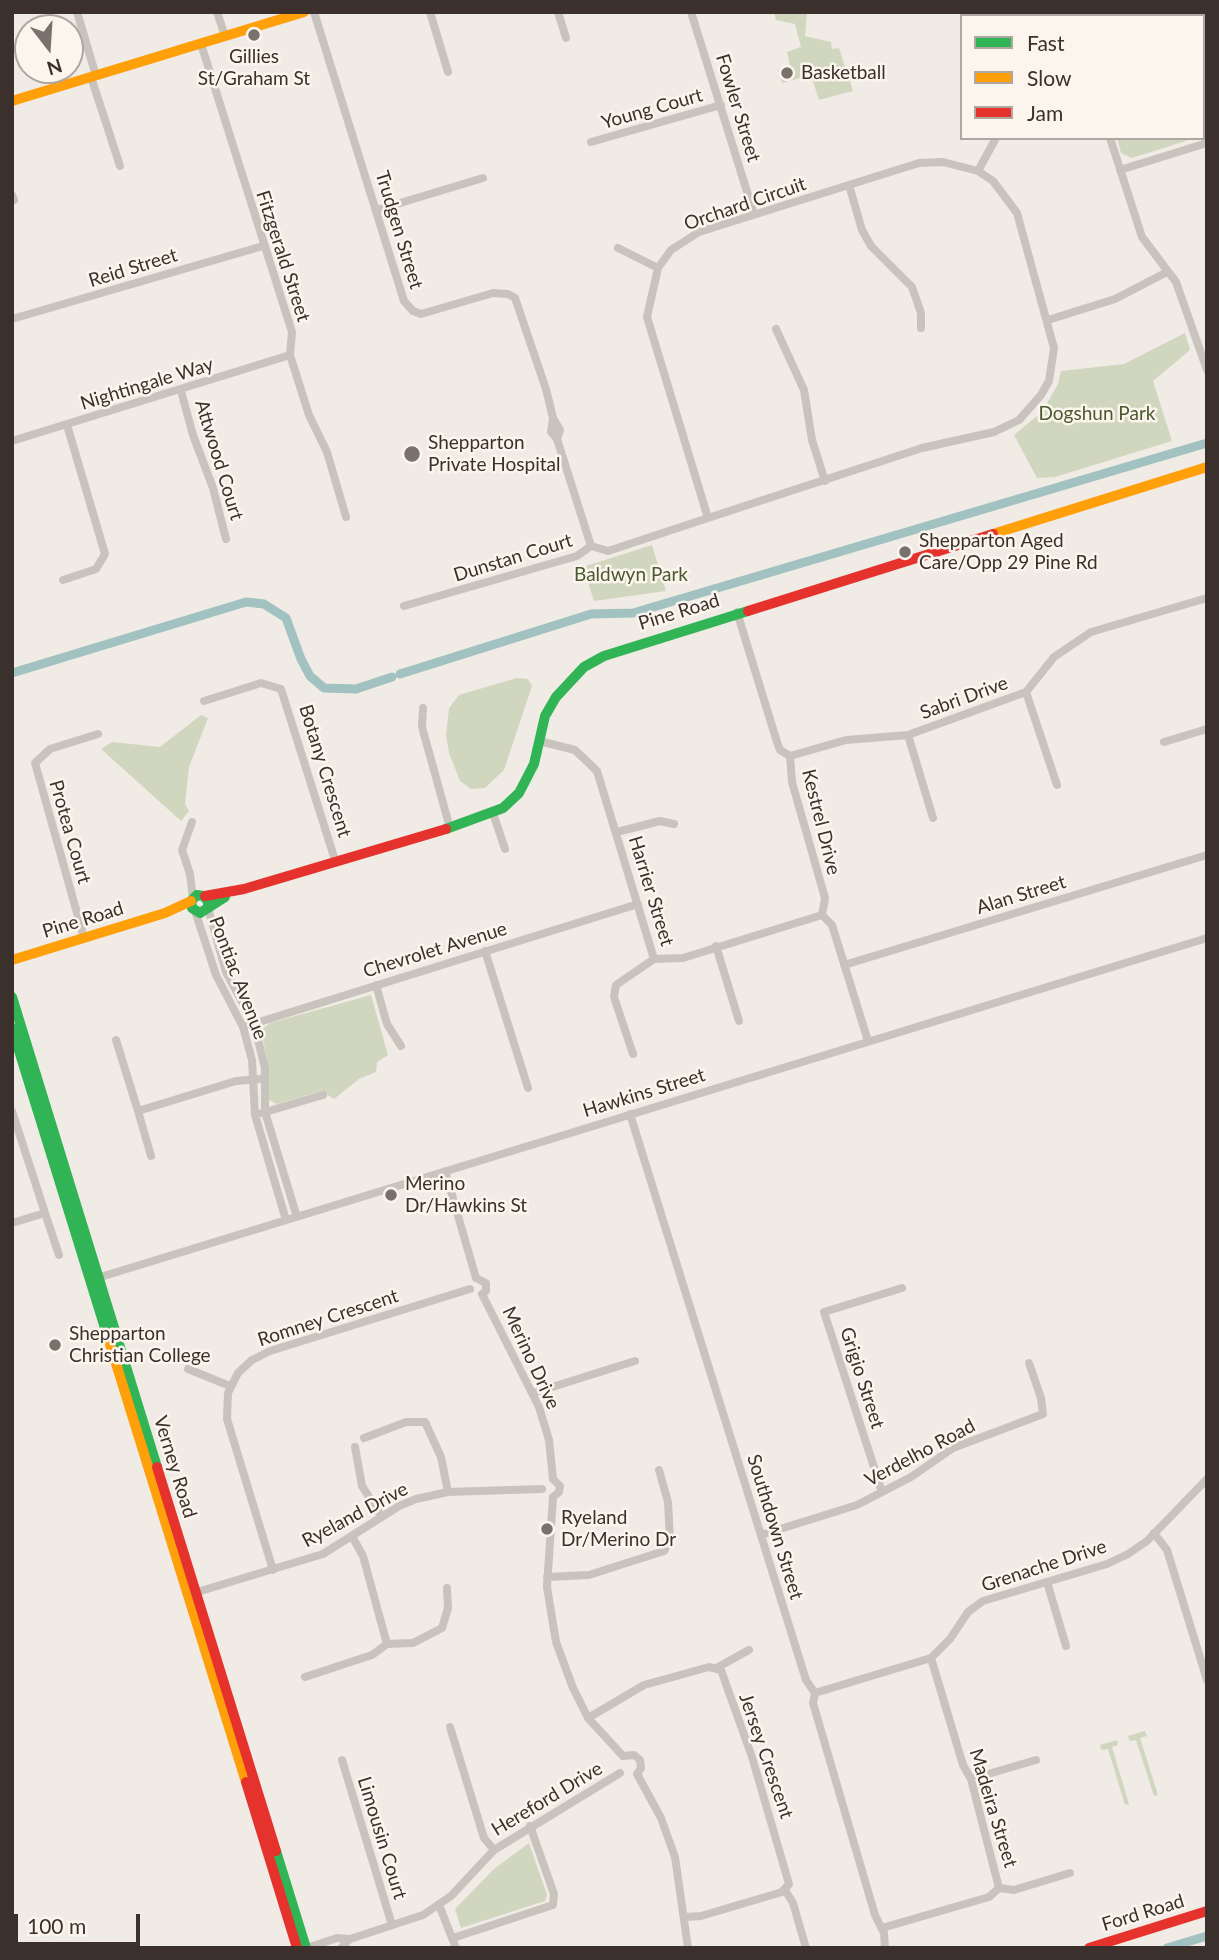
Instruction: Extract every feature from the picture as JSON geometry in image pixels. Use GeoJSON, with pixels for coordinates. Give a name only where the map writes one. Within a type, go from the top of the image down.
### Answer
{"type":"FeatureCollection","features":[{"type":"Feature","properties":{"kind":"street"},"geometry":{"type":"LineString","coordinates":[[77,12],[120,166]]}},
{"type":"Feature","properties":{"kind":"street"},"geometry":{"type":"LineString","coordinates":[[217,12],[225,36]]}},
{"type":"Feature","properties":{"kind":"street"},"geometry":{"type":"LineString","coordinates":[[12,101],[303,12]]}},
{"type":"Feature","properties":{"kind":"street","name":"Trudgen Street"},"geometry":{"type":"LineString","coordinates":[[314,12],[404,301],[413,311],[430,312],[500,292],[515,298],[552,418],[560,430],[557,439],[590,546]]}},
{"type":"Feature","properties":{"kind":"street"},"geometry":{"type":"LineString","coordinates":[[430,12],[448,72]]}},
{"type":"Feature","properties":{"kind":"street"},"geometry":{"type":"LineString","coordinates":[[558,12],[566,38]]}},
{"type":"Feature","properties":{"kind":"street","name":"Fowler Street"},"geometry":{"type":"LineString","coordinates":[[691,12],[754,214]]}},
{"type":"Feature","properties":{"kind":"street","name":"Fitzgerald Street"},"geometry":{"type":"LineString","coordinates":[[201,44],[262,246],[292,332],[290,355],[309,415],[327,452],[346,517]]}},
{"type":"Feature","properties":{"kind":"street","name":"Young Court"},"geometry":{"type":"LineString","coordinates":[[591,142],[721,105]]}},
{"type":"Feature","properties":{"kind":"street"},"geometry":{"type":"LineString","coordinates":[[978,171],[995,140]]}},
{"type":"Feature","properties":{"kind":"street"},"geometry":{"type":"LineString","coordinates":[[1111,140],[1142,237],[1176,282],[1207,370]]}},
{"type":"Feature","properties":{"kind":"street"},"geometry":{"type":"LineString","coordinates":[[1120,170],[1207,143]]}},
{"type":"Feature","properties":{"kind":"street","name":"Orchard Circuit"},"geometry":{"type":"LineString","coordinates":[[943,162],[978,171],[993,181],[1017,213],[1048,320],[1054,348],[1049,381],[1032,408],[1019,419],[994,432],[922,449],[709,518],[647,317],[658,268],[671,250],[699,233],[849,185],[919,163],[943,162]]}},
{"type":"Feature","properties":{"kind":"street"},"geometry":{"type":"LineString","coordinates":[[377,210],[483,178]]}},
{"type":"Feature","properties":{"kind":"street"},"geometry":{"type":"LineString","coordinates":[[849,185],[862,230],[871,246],[912,287],[921,313],[921,328]]}},
{"type":"Feature","properties":{"kind":"street","name":"Reid Street"},"geometry":{"type":"LineString","coordinates":[[12,319],[262,246]]}},
{"type":"Feature","properties":{"kind":"street"},"geometry":{"type":"LineString","coordinates":[[618,248],[658,268]]}},
{"type":"Feature","properties":{"kind":"street"},"geometry":{"type":"LineString","coordinates":[[1048,320],[1115,299],[1167,272]]}},
{"type":"Feature","properties":{"kind":"street"},"geometry":{"type":"LineString","coordinates":[[776,329],[804,390],[812,440],[825,481]]}},
{"type":"Feature","properties":{"kind":"street","name":"Nightingale Way"},"geometry":{"type":"LineString","coordinates":[[12,441],[181,391],[290,355]]}},
{"type":"Feature","properties":{"kind":"street","name":"Attwood Court"},"geometry":{"type":"LineString","coordinates":[[181,391],[193,435],[213,488],[226,539]]}},
{"type":"Feature","properties":{"kind":"street"},"geometry":{"type":"LineString","coordinates":[[63,580],[96,569],[105,554],[67,425]]}},
{"type":"Feature","properties":{"kind":"street","name":"Pine Road"},"geometry":{"type":"LineString","coordinates":[[12,960],[493,813],[519,793],[534,764],[545,716],[556,697],[584,667],[623,648],[1207,467]]}},
{"type":"Feature","properties":{"kind":"street","name":"Dunstan Court"},"geometry":{"type":"LineString","coordinates":[[404,606],[577,556],[590,546],[607,551],[709,518]]}},
{"type":"Feature","properties":{"kind":"street","name":"Sabri Drive"},"geometry":{"type":"LineString","coordinates":[[790,757],[846,740],[908,735],[1026,692],[1054,657],[1090,632],[1207,598]]}},
{"type":"Feature","properties":{"kind":"street","name":"Kestrel Drive"},"geometry":{"type":"LineString","coordinates":[[737,612],[777,742],[780,750],[790,757],[792,782],[825,898],[822,915],[832,925],[868,1041]]}},
{"type":"Feature","properties":{"kind":"street","name":"Botany Crescent"},"geometry":{"type":"LineString","coordinates":[[204,701],[261,683],[281,690],[335,860]]}},
{"type":"Feature","properties":{"kind":"street"},"geometry":{"type":"LineString","coordinates":[[1026,692],[1057,785]]}},
{"type":"Feature","properties":{"kind":"street"},"geometry":{"type":"LineString","coordinates":[[423,708],[422,727],[450,828]]}},
{"type":"Feature","properties":{"kind":"street"},"geometry":{"type":"LineString","coordinates":[[1164,742],[1207,729]]}},
{"type":"Feature","properties":{"kind":"street","name":"Protea Court"},"geometry":{"type":"LineString","coordinates":[[84,938],[35,763],[50,748],[98,734]]}},
{"type":"Feature","properties":{"kind":"street"},"geometry":{"type":"LineString","coordinates":[[908,735],[933,818]]}},
{"type":"Feature","properties":{"kind":"street","name":"Harrier Street"},"geometry":{"type":"LineString","coordinates":[[539,741],[575,750],[588,759],[597,771],[654,959],[683,958],[822,915]]}},
{"type":"Feature","properties":{"kind":"street"},"geometry":{"type":"LineString","coordinates":[[493,813],[505,849]]}},
{"type":"Feature","properties":{"kind":"street"},"geometry":{"type":"LineString","coordinates":[[617,832],[660,821],[674,824]]}},
{"type":"Feature","properties":{"kind":"street"},"geometry":{"type":"LineString","coordinates":[[192,822],[182,850],[200,903]]}},
{"type":"Feature","properties":{"kind":"street","name":"Alan Street"},"geometry":{"type":"LineString","coordinates":[[844,965],[1207,855]]}},
{"type":"Feature","properties":{"kind":"street","name":"Pontiac Avenue"},"geometry":{"type":"LineString","coordinates":[[200,903],[226,972],[254,1024],[266,1079],[265,1112],[297,1217]]}},
{"type":"Feature","properties":{"kind":"street","name":"Pontiac Avenue"},"geometry":{"type":"LineString","coordinates":[[200,903],[216,975],[243,1027],[255,1079],[255,1115],[286,1220]]}},
{"type":"Feature","properties":{"kind":"street","name":"Chevrolet Avenue"},"geometry":{"type":"LineString","coordinates":[[243,1027],[638,904]]}},
{"type":"Feature","properties":{"kind":"street","name":"Hawkins Street"},"geometry":{"type":"LineString","coordinates":[[95,1279],[1207,938]]}},
{"type":"Feature","properties":{"kind":"street"},"geometry":{"type":"LineString","coordinates":[[716,947],[739,1021]]}},
{"type":"Feature","properties":{"kind":"street"},"geometry":{"type":"LineString","coordinates":[[485,951],[528,1088]]}},
{"type":"Feature","properties":{"kind":"street"},"geometry":{"type":"LineString","coordinates":[[633,1054],[614,997],[616,985],[654,959]]}},
{"type":"Feature","properties":{"kind":"street"},"geometry":{"type":"LineString","coordinates":[[376,985],[387,1024],[401,1045]]}},
{"type":"Feature","properties":{"kind":"street","name":"Verney Road"},"geometry":{"type":"LineString","coordinates":[[12,997],[297,1948]]}},
{"type":"Feature","properties":{"kind":"street","name":"Verney Road"},"geometry":{"type":"LineString","coordinates":[[12,1028],[95,1279]]}},
{"type":"Feature","properties":{"kind":"street"},"geometry":{"type":"LineString","coordinates":[[116,1040],[152,1156]]}},
{"type":"Feature","properties":{"kind":"street"},"geometry":{"type":"LineString","coordinates":[[138,1111],[236,1081],[266,1079]]}},
{"type":"Feature","properties":{"kind":"street"},"geometry":{"type":"LineString","coordinates":[[255,1115],[323,1095]]}},
{"type":"Feature","properties":{"kind":"street"},"geometry":{"type":"LineString","coordinates":[[12,1111],[59,1255]]}},
{"type":"Feature","properties":{"kind":"street","name":"Southdown Street"},"geometry":{"type":"LineString","coordinates":[[630,1114],[806,1680],[814,1693],[813,1703],[875,1915],[882,1928],[885,1948]]}},
{"type":"Feature","properties":{"kind":"street"},"geometry":{"type":"LineString","coordinates":[[445,1171],[476,1278],[486,1283],[482,1294],[473,1294],[470,1289],[470,1283],[476,1278]]}},
{"type":"Feature","properties":{"kind":"street"},"geometry":{"type":"LineString","coordinates":[[12,1223],[45,1213]]}},
{"type":"Feature","properties":{"kind":"street","name":"Grigio Street"},"geometry":{"type":"LineString","coordinates":[[882,1492],[824,1312],[902,1288]]}},
{"type":"Feature","properties":{"kind":"street","name":"Romney Crescent"},"geometry":{"type":"LineString","coordinates":[[230,1386],[238,1373],[252,1360],[270,1351],[470,1289]]}},
{"type":"Feature","properties":{"kind":"street","name":"Merino Drive"},"geometry":{"type":"LineString","coordinates":[[482,1294],[533,1393],[549,1440],[553,1479]]}},
{"type":"Feature","properties":{"kind":"street"},"geometry":{"type":"LineString","coordinates":[[533,1393],[635,1361]]}},
{"type":"Feature","properties":{"kind":"street","name":"Verdelho Road"},"geometry":{"type":"LineString","coordinates":[[761,1535],[857,1505],[953,1448],[1043,1414],[1041,1398],[1029,1363]]}},
{"type":"Feature","properties":{"kind":"street"},"geometry":{"type":"LineString","coordinates":[[188,1369],[230,1386],[226,1407],[228,1424],[273,1570]]}},
{"type":"Feature","properties":{"kind":"street"},"geometry":{"type":"LineString","coordinates":[[364,1438],[406,1422],[425,1422],[441,1457],[447,1492]]}},
{"type":"Feature","properties":{"kind":"street"},"geometry":{"type":"LineString","coordinates":[[355,1447],[362,1486],[382,1517]]}},
{"type":"Feature","properties":{"kind":"street"},"geometry":{"type":"LineString","coordinates":[[547,1577],[589,1575],[664,1551],[670,1540],[668,1502],[659,1469]]}},
{"type":"Feature","properties":{"kind":"street"},"geometry":{"type":"LineString","coordinates":[[553,1497],[545,1494],[542,1489],[545,1482],[553,1479],[560,1486],[553,1497],[547,1577],[556,1642],[573,1688],[588,1718],[623,1756]]}},
{"type":"Feature","properties":{"kind":"street","name":"Grenache Drive"},"geometry":{"type":"LineString","coordinates":[[931,1658],[950,1639],[962,1619],[975,1605],[1128,1554],[1154,1533],[1204,1481]]}},
{"type":"Feature","properties":{"kind":"street","name":"Ryeland Drive"},"geometry":{"type":"LineString","coordinates":[[192,1594],[323,1554],[416,1499],[447,1492],[542,1489]]}},
{"type":"Feature","properties":{"kind":"street"},"geometry":{"type":"LineString","coordinates":[[1154,1533],[1167,1550],[1207,1680]]}},
{"type":"Feature","properties":{"kind":"street"},"geometry":{"type":"LineString","coordinates":[[353,1538],[363,1556],[387,1644]]}},
{"type":"Feature","properties":{"kind":"street"},"geometry":{"type":"LineString","coordinates":[[1047,1582],[1066,1646]]}},
{"type":"Feature","properties":{"kind":"street"},"geometry":{"type":"LineString","coordinates":[[305,1677],[372,1655],[387,1644],[413,1643],[442,1628],[448,1608],[447,1588]]}},
{"type":"Feature","properties":{"kind":"street","name":"Verney Road"},"geometry":{"type":"LineString","coordinates":[[192,1594],[306,1948]]}},
{"type":"Feature","properties":{"kind":"street"},"geometry":{"type":"LineString","coordinates":[[588,1718],[633,1689],[709,1667],[718,1667],[749,1650]]}},
{"type":"Feature","properties":{"kind":"street"},"geometry":{"type":"LineString","coordinates":[[814,1693],[931,1658]]}},
{"type":"Feature","properties":{"kind":"street","name":"Madeira Street"},"geometry":{"type":"LineString","coordinates":[[882,1928],[989,1897],[999,1888],[971,1779],[964,1765],[931,1658]]}},
{"type":"Feature","properties":{"kind":"street","name":"Jersey Crescent"},"geometry":{"type":"LineString","coordinates":[[718,1667],[775,1831],[790,1880],[785,1890],[793,1903],[806,1948]]}},
{"type":"Feature","properties":{"kind":"street"},"geometry":{"type":"LineString","coordinates":[[450,1727],[484,1838],[494,1850]]}},
{"type":"Feature","properties":{"kind":"street"},"geometry":{"type":"LineString","coordinates":[[634,1755],[640,1760],[641,1768],[637,1774],[630,1777],[620,1773],[618,1762],[623,1756],[634,1755]]}},
{"type":"Feature","properties":{"kind":"street","name":"Limousin Court"},"geometry":{"type":"LineString","coordinates":[[342,1760],[392,1925]]}},
{"type":"Feature","properties":{"kind":"street"},"geometry":{"type":"LineString","coordinates":[[971,1779],[1036,1760]]}},
{"type":"Feature","properties":{"kind":"street","name":"Hereford Drive"},"geometry":{"type":"LineString","coordinates":[[306,1948],[337,1938],[350,1939],[423,1915],[439,1905],[494,1850],[620,1773]]}},
{"type":"Feature","properties":{"kind":"street"},"geometry":{"type":"LineString","coordinates":[[637,1774],[671,1843],[688,1948]]}},
{"type":"Feature","properties":{"kind":"street"},"geometry":{"type":"LineString","coordinates":[[453,1938],[553,1905],[555,1894],[530,1826]]}},
{"type":"Feature","properties":{"kind":"street"},"geometry":{"type":"LineString","coordinates":[[999,1888],[1014,1890],[1070,1873]]}},
{"type":"Feature","properties":{"kind":"street"},"geometry":{"type":"LineString","coordinates":[[685,1917],[701,1916],[785,1890]]}},
{"type":"Feature","properties":{"kind":"street"},"geometry":{"type":"LineString","coordinates":[[439,1905],[456,1948]]}},
{"type":"Feature","properties":{"kind":"street","name":"Ford Road"},"geometry":{"type":"LineString","coordinates":[[1089,1948],[1207,1911]]}},
{"type":"Feature","properties":{"kind":"street","name":"Hereford Drive"},"geometry":{"type":"LineString","coordinates":[[341,1948],[350,1939]]}},
{"type":"Feature","properties":{"kind":"green space"},"geometry":{"type":"Polygon","coordinates":[[[774,12],[807,12],[805,36],[831,42],[832,49],[839,48],[853,91],[819,100],[811,75],[782,83],[778,70],[790,66],[787,52],[801,47],[795,24],[776,20],[774,12]]]}},
{"type":"Feature","properties":{"kind":"green space"},"geometry":{"type":"Polygon","coordinates":[[[1118,140],[1189,140],[1132,158],[1121,153],[1118,140]]]}},
{"type":"Feature","properties":{"kind":"green space","name":"Dogshun Park"},"geometry":{"type":"Polygon","coordinates":[[[1185,333],[1190,350],[1153,381],[1172,441],[1055,477],[1037,478],[1014,435],[1042,412],[1058,384],[1061,371],[1124,364],[1185,333]]]}},
{"type":"Feature","properties":{"kind":"green space","name":"Baldwyn Park"},"geometry":{"type":"Polygon","coordinates":[[[652,545],[666,591],[594,601],[583,567],[652,545]]]}},
{"type":"Feature","properties":{"kind":"green space"},"geometry":{"type":"Polygon","coordinates":[[[517,678],[528,679],[532,686],[504,770],[485,788],[471,789],[460,781],[449,753],[446,735],[449,708],[459,695],[517,678]]]}},
{"type":"Feature","properties":{"kind":"green space"},"geometry":{"type":"Polygon","coordinates":[[[201,715],[208,718],[189,767],[185,804],[189,811],[181,821],[101,749],[112,742],[160,747],[201,715]]]}},
{"type":"Feature","properties":{"kind":"green space"},"geometry":{"type":"Polygon","coordinates":[[[371,995],[388,1055],[377,1062],[376,1072],[359,1079],[334,1099],[322,1091],[277,1104],[267,1099],[269,1069],[261,1030],[270,1023],[371,995]]]}},
{"type":"Feature","properties":{"kind":"green space"},"geometry":{"type":"Polygon","coordinates":[[[1145,1731],[1147,1736],[1140,1738],[1158,1795],[1154,1796],[1136,1740],[1130,1741],[1128,1736],[1145,1731]]]}},
{"type":"Feature","properties":{"kind":"green space"},"geometry":{"type":"Polygon","coordinates":[[[1117,1740],[1118,1745],[1112,1747],[1129,1804],[1125,1805],[1108,1749],[1101,1750],[1100,1745],[1117,1740]]]}},
{"type":"Feature","properties":{"kind":"green space"},"geometry":{"type":"Polygon","coordinates":[[[529,1843],[547,1895],[545,1901],[461,1928],[455,1909],[494,1869],[529,1843]]]}},
{"type":"Feature","properties":{"kind":"waterway"},"geometry":{"type":"LineString","coordinates":[[400,674],[591,614],[633,613],[1207,443]]}},
{"type":"Feature","properties":{"kind":"waterway"},"geometry":{"type":"LineString","coordinates":[[12,673],[246,602],[264,604],[286,618],[310,676],[324,688],[356,689],[392,677]]}},
{"type":"Feature","properties":{"kind":"waterway"},"geometry":{"type":"LineString","coordinates":[[1167,1948],[1207,1936]]}},
{"type":"Feature","properties":{"kind":"traffic: fast"},"geometry":{"type":"LineString","coordinates":[[446,829],[503,808],[519,793],[534,764],[545,716],[556,697],[584,667],[604,656],[748,611]]}},
{"type":"Feature","properties":{"kind":"traffic: fast"},"geometry":{"type":"LineString","coordinates":[[208,907],[208,901],[203,896],[197,895],[191,901],[192,908],[200,913],[225,897]]}},
{"type":"Feature","properties":{"kind":"traffic: fast"},"geometry":{"type":"LineString","coordinates":[[12,997],[157,1467]]}},
{"type":"Feature","properties":{"kind":"traffic: fast"},"geometry":{"type":"LineString","coordinates":[[12,1028],[109,1341]]}},
{"type":"Feature","properties":{"kind":"traffic: fast"},"geometry":{"type":"LineString","coordinates":[[276,1851],[306,1948]]}},
{"type":"Feature","properties":{"kind":"traffic: slow"},"geometry":{"type":"LineString","coordinates":[[12,101],[304,12]]}},
{"type":"Feature","properties":{"kind":"traffic: slow"},"geometry":{"type":"LineString","coordinates":[[993,534],[1207,467]]}},
{"type":"Feature","properties":{"kind":"traffic: slow"},"geometry":{"type":"LineString","coordinates":[[12,960],[165,913],[191,901]]}},
{"type":"Feature","properties":{"kind":"traffic: slow"},"geometry":{"type":"LineString","coordinates":[[109,1341],[246,1782]]}},
{"type":"Feature","properties":{"kind":"traffic: jam"},"geometry":{"type":"LineString","coordinates":[[748,611],[993,534]]}},
{"type":"Feature","properties":{"kind":"traffic: jam"},"geometry":{"type":"LineString","coordinates":[[205,896],[244,889],[446,829]]}},
{"type":"Feature","properties":{"kind":"traffic: jam"},"geometry":{"type":"LineString","coordinates":[[157,1467],[276,1851]]}},
{"type":"Feature","properties":{"kind":"traffic: jam"},"geometry":{"type":"LineString","coordinates":[[246,1782],[297,1948]]}},
{"type":"Feature","properties":{"kind":"traffic: jam"},"geometry":{"type":"LineString","coordinates":[[1089,1948],[1207,1911]]}},
{"type":"Feature","properties":{"kind":"place","name":"Gillies St/Graham St"},"geometry":{"type":"Point","coordinates":[254,35]}},
{"type":"Feature","properties":{"kind":"place","name":"Basketball"},"geometry":{"type":"Point","coordinates":[787,73]}},
{"type":"Feature","properties":{"kind":"place","name":"Shepparton Private Hospital"},"geometry":{"type":"Point","coordinates":[412,454]}},
{"type":"Feature","properties":{"kind":"place","name":"Shepparton Aged Care/Opp 29 Pine Rd"},"geometry":{"type":"Point","coordinates":[905,552]}},
{"type":"Feature","properties":{"kind":"place","name":"Merino Dr/Hawkins St"},"geometry":{"type":"Point","coordinates":[391,1195]}},
{"type":"Feature","properties":{"kind":"place","name":"Shepparton Christian College"},"geometry":{"type":"Point","coordinates":[55,1345]}},
{"type":"Feature","properties":{"kind":"place","name":"Ryeland Dr/Merino Dr"},"geometry":{"type":"Point","coordinates":[547,1529]}}]}
